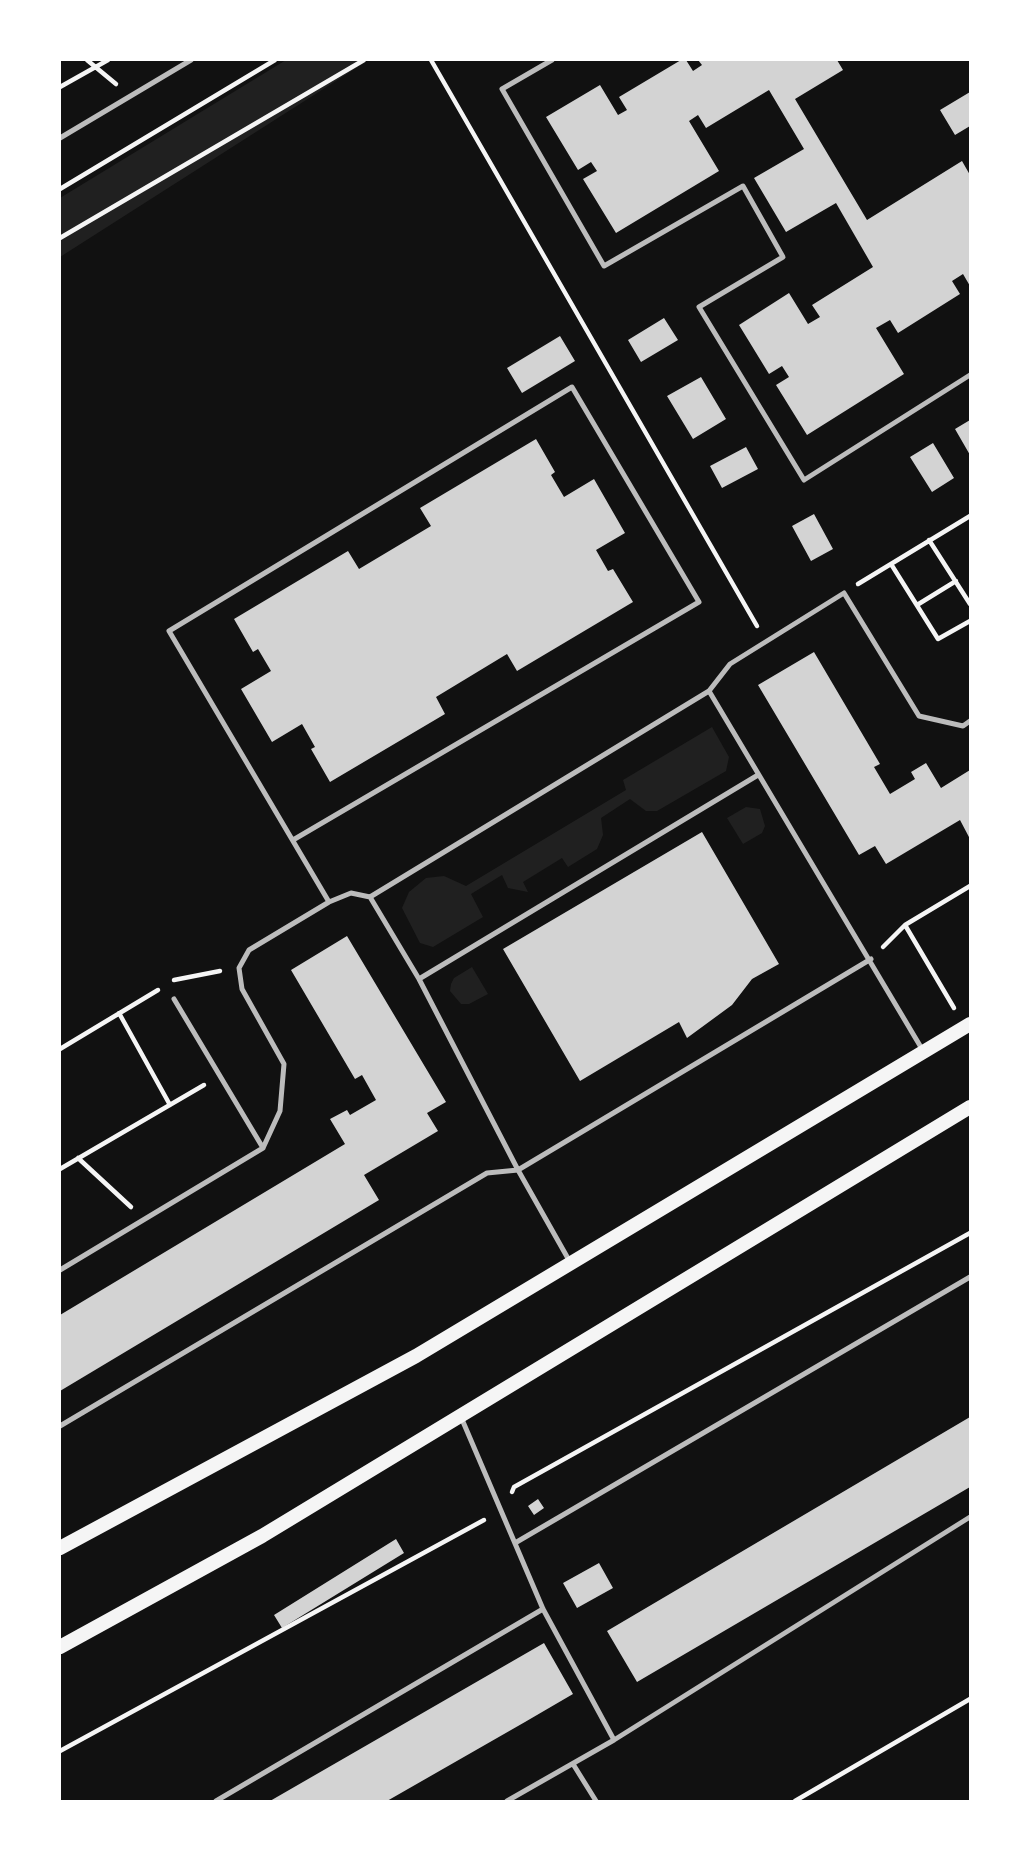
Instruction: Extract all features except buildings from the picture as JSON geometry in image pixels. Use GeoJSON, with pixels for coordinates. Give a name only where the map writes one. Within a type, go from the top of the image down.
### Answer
{"type":"FeatureCollection","features":[{"type":"Feature","properties":{"kind":"main road"},"geometry":{"type":"LineString","coordinates":[[60,1548],[416,1356],[968,1025]]}},
{"type":"Feature","properties":{"kind":"main road"},"geometry":{"type":"LineString","coordinates":[[60,1647],[262,1536],[459,1414],[971,1107]]}},
{"type":"Feature","properties":{"kind":"lane"},"geometry":{"type":"LineString","coordinates":[[60,138],[191,60]]}},
{"type":"Feature","properties":{"kind":"lane"},"geometry":{"type":"LineString","coordinates":[[552,60],[502,89],[604,266],[743,186],[783,257],[699,307],[804,480],[971,374]]}},
{"type":"Feature","properties":{"kind":"lane"},"geometry":{"type":"LineString","coordinates":[[293,840],[699,602],[572,387],[169,631],[329,902]]}},
{"type":"Feature","properties":{"kind":"lane"},"geometry":{"type":"LineString","coordinates":[[60,1270],[263,1148],[280,1111],[284,1064],[242,989],[239,968],[249,950],[329,902],[351,893],[370,897],[709,691],[730,664],[844,593],[919,716],[962,726],[971,722]]}},
{"type":"Feature","properties":{"kind":"lane"},"geometry":{"type":"LineString","coordinates":[[709,691],[924,1051]]}},
{"type":"Feature","properties":{"kind":"lane"},"geometry":{"type":"LineString","coordinates":[[419,979],[758,775]]}},
{"type":"Feature","properties":{"kind":"lane"},"geometry":{"type":"LineString","coordinates":[[370,897],[419,979],[518,1170],[571,1263]]}},
{"type":"Feature","properties":{"kind":"lane"},"geometry":{"type":"LineString","coordinates":[[60,1426],[487,1173],[518,1170],[871,959]]}},
{"type":"Feature","properties":{"kind":"lane"},"geometry":{"type":"LineString","coordinates":[[174,999],[263,1148]]}},
{"type":"Feature","properties":{"kind":"lane"},"geometry":{"type":"LineString","coordinates":[[515,1543],[971,1277]]}},
{"type":"Feature","properties":{"kind":"lane"},"geometry":{"type":"LineString","coordinates":[[459,1414],[544,1609],[614,1740]]}},
{"type":"Feature","properties":{"kind":"lane"},"geometry":{"type":"LineString","coordinates":[[507,1801],[614,1740],[971,1517]]}},
{"type":"Feature","properties":{"kind":"lane"},"geometry":{"type":"LineString","coordinates":[[216,1801],[544,1609]]}},
{"type":"Feature","properties":{"kind":"lane"},"geometry":{"type":"LineString","coordinates":[[573,1764],[596,1801]]}},
{"type":"Feature","properties":{"kind":"path"},"geometry":{"type":"LineString","coordinates":[[88,60],[130,96]]}},
{"type":"Feature","properties":{"kind":"path"},"geometry":{"type":"LineString","coordinates":[[60,87],[108,60]]}},
{"type":"Feature","properties":{"kind":"path"},"geometry":{"type":"LineString","coordinates":[[60,189],[275,60]]}},
{"type":"Feature","properties":{"kind":"path"},"geometry":{"type":"LineString","coordinates":[[60,238],[364,60]]}},
{"type":"Feature","properties":{"kind":"path"},"geometry":{"type":"LineString","coordinates":[[431,60],[765,640]]}},
{"type":"Feature","properties":{"kind":"path"},"geometry":{"type":"LineString","coordinates":[[844,593],[971,516]]}},
{"type":"Feature","properties":{"kind":"path"},"geometry":{"type":"LineString","coordinates":[[929,540],[971,604]]}},
{"type":"Feature","properties":{"kind":"path"},"geometry":{"type":"LineString","coordinates":[[891,564],[938,639],[971,621]]}},
{"type":"Feature","properties":{"kind":"path"},"geometry":{"type":"LineString","coordinates":[[917,605],[956,581]]}},
{"type":"Feature","properties":{"kind":"path"},"geometry":{"type":"LineString","coordinates":[[871,959],[905,925],[971,886]]}},
{"type":"Feature","properties":{"kind":"path"},"geometry":{"type":"LineString","coordinates":[[905,925],[968,1025]]}},
{"type":"Feature","properties":{"kind":"path"},"geometry":{"type":"LineString","coordinates":[[60,1049],[178,977],[239,968]]}},
{"type":"Feature","properties":{"kind":"path"},"geometry":{"type":"LineString","coordinates":[[119,1013],[170,1105]]}},
{"type":"Feature","properties":{"kind":"path"},"geometry":{"type":"LineString","coordinates":[[60,1169],[220,1076]]}},
{"type":"Feature","properties":{"kind":"path"},"geometry":{"type":"LineString","coordinates":[[78,1158],[144,1219]]}},
{"type":"Feature","properties":{"kind":"path"},"geometry":{"type":"LineString","coordinates":[[795,1801],[971,1699]]}},
{"type":"Feature","properties":{"kind":"shaded area"},"geometry":{"type":"Polygon","coordinates":[[[286,60],[362,60],[364,63],[60,257],[60,198],[286,60]]]}},
{"type":"Feature","properties":{"kind":"shaded area"},"geometry":{"type":"Polygon","coordinates":[[[712,727],[729,757],[726,771],[657,811],[646,811],[630,799],[601,818],[603,835],[597,849],[568,867],[562,858],[523,882],[528,892],[508,888],[502,875],[471,894],[483,917],[433,947],[420,943],[402,908],[409,892],[426,878],[444,876],[466,886],[626,790],[623,780],[712,727]]]}},
{"type":"Feature","properties":{"kind":"shaded area"},"geometry":{"type":"Polygon","coordinates":[[[746,807],[760,809],[765,826],[762,833],[743,844],[727,818],[746,807]]]}},
{"type":"Feature","properties":{"kind":"shaded area"},"geometry":{"type":"Polygon","coordinates":[[[472,967],[488,994],[469,1004],[461,1004],[450,991],[451,984],[454,978],[472,967]]]}}]}
